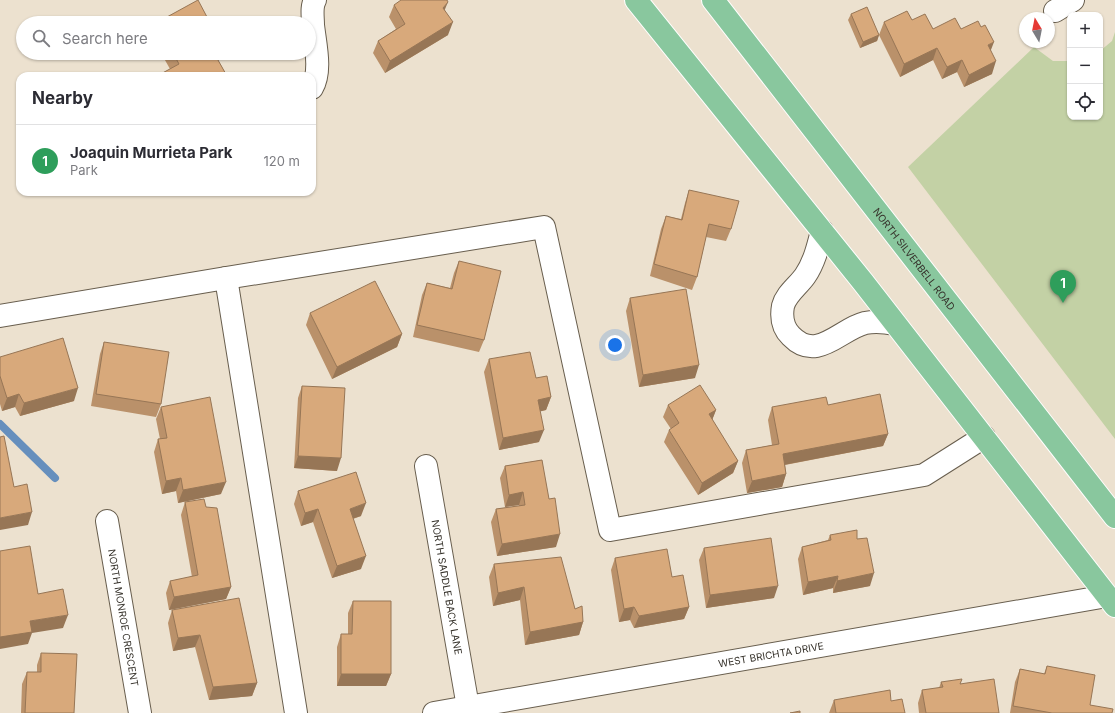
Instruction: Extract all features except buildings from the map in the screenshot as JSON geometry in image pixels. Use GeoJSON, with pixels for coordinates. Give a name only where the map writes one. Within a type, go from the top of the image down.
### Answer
{"type":"FeatureCollection","features":[{"type":"Feature","properties":{"kind":"main road"},"geometry":{"type":"LineString","coordinates":[[636,0],[864,282],[895,324],[1112,598]]}},
{"type":"Feature","properties":{"kind":"main road","name":"NORTH SILVERBELL ROAD"},"geometry":{"type":"LineString","coordinates":[[713,0],[1115,517]]}},
{"type":"Feature","properties":{"kind":"street"},"geometry":{"type":"LineString","coordinates":[[312,16],[314,3],[316,0]]}},
{"type":"Feature","properties":{"kind":"street"},"geometry":{"type":"LineString","coordinates":[[316,49],[318,66],[316,82]]}},
{"type":"Feature","properties":{"kind":"street"},"geometry":{"type":"LineString","coordinates":[[0,316],[544,227],[610,530],[924,475],[984,437]]}},
{"type":"Feature","properties":{"kind":"street"},"geometry":{"type":"LineString","coordinates":[[822,231],[816,254],[805,276],[789,294],[784,304],[782,314],[783,324],[788,332],[795,340],[803,345],[814,347],[824,345],[851,329],[865,323],[880,321],[895,324]]}},
{"type":"Feature","properties":{"kind":"street"},"geometry":{"type":"LineString","coordinates":[[226,278],[296,713]]}},
{"type":"Feature","properties":{"kind":"street","name":"NORTH SADDLE BACK LANE"},"geometry":{"type":"LineString","coordinates":[[426,466],[468,707]]}},
{"type":"Feature","properties":{"kind":"street","name":"NORTH MONROE CRESCENT"},"geometry":{"type":"LineString","coordinates":[[107,521],[140,713]]}},
{"type":"Feature","properties":{"kind":"street","name":"WEST BRICHTA DRIVE"},"geometry":{"type":"LineString","coordinates":[[434,713],[1112,598]]}},
{"type":"Feature","properties":{"kind":"green space"},"geometry":{"type":"Polygon","coordinates":[[[1115,32],[1115,439],[908,167],[1033,48],[1035,48],[1053,61],[1067,61],[1067,120],[1103,120],[1103,48],[1112,41],[1115,32]]]}},
{"type":"Feature","properties":{"kind":"waterway"},"geometry":{"type":"LineString","coordinates":[[0,424],[55,478]]}},
{"type":"Feature","properties":{"kind":"place","name":"Joaquin Murrieta Park"},"geometry":{"type":"Point","coordinates":[1063,303]}}]}
